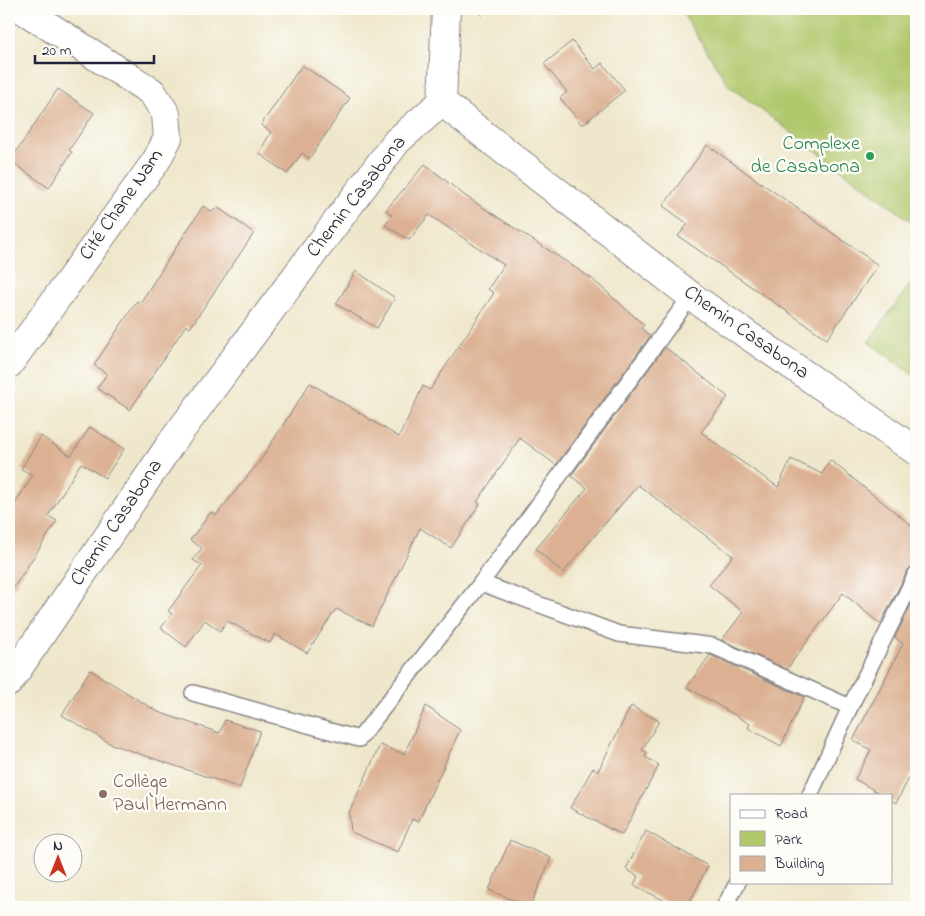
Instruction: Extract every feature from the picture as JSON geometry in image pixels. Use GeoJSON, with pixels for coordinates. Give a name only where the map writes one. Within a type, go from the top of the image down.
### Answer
{"type":"FeatureCollection","features":[{"type":"Feature","properties":{"kind":"street","name":"Cité Chane Nam"},"geometry":{"type":"LineString","coordinates":[[9,364],[156,160],[168,138],[166,114],[152,92],[22,9]]}},
{"type":"Feature","properties":{"kind":"street"},"geometry":{"type":"LineString","coordinates":[[442,102],[446,9]]}},
{"type":"Feature","properties":{"kind":"street","name":"Chemin Casabona"},"geometry":{"type":"LineString","coordinates":[[9,682],[172,442],[397,141],[442,102],[691,296],[916,451]]}},
{"type":"Feature","properties":{"kind":"lane"},"geometry":{"type":"LineString","coordinates":[[193,693],[359,739],[481,583],[691,296]]}},
{"type":"Feature","properties":{"kind":"lane"},"geometry":{"type":"LineString","coordinates":[[810,794],[850,707],[916,574]]}},
{"type":"Feature","properties":{"kind":"lane"},"geometry":{"type":"LineString","coordinates":[[481,583],[619,634],[714,646],[850,707]]}},
{"type":"Feature","properties":{"kind":"lane"},"geometry":{"type":"LineString","coordinates":[[724,907],[737,884]]}},
{"type":"Feature","properties":{"kind":"green space","name":"Complexe de Casabona"},"geometry":{"type":"Polygon","coordinates":[[[680,9],[916,9],[916,225],[729,86],[680,9]]]}},
{"type":"Feature","properties":{"kind":"green space"},"geometry":{"type":"Polygon","coordinates":[[[916,276],[916,377],[868,342],[916,276]]]}},
{"type":"Feature","properties":{"kind":"building"},"geometry":{"type":"Polygon","coordinates":[[[572,41],[595,69],[602,63],[625,90],[582,125],[560,98],[567,92],[544,64],[572,41]]]}},
{"type":"Feature","properties":{"kind":"building"},"geometry":{"type":"Polygon","coordinates":[[[302,65],[350,98],[309,159],[302,153],[287,174],[259,153],[271,132],[261,125],[302,65]]]}},
{"type":"Feature","properties":{"kind":"building"},"geometry":{"type":"Polygon","coordinates":[[[58,89],[94,113],[69,150],[72,152],[49,188],[10,161],[58,89]]]}},
{"type":"Feature","properties":{"kind":"building"},"geometry":{"type":"Polygon","coordinates":[[[707,145],[878,265],[827,339],[678,236],[688,224],[663,206],[707,145]]]}},
{"type":"Feature","properties":{"kind":"building"},"geometry":{"type":"Polygon","coordinates":[[[425,164],[464,195],[591,278],[644,325],[641,328],[650,336],[556,465],[520,438],[477,502],[480,504],[451,548],[420,528],[372,626],[336,609],[307,653],[275,634],[270,643],[227,621],[220,631],[205,620],[186,647],[161,628],[172,614],[168,611],[202,565],[193,560],[202,548],[190,540],[211,512],[216,515],[260,461],[310,383],[399,437],[423,386],[430,390],[494,293],[488,289],[504,265],[429,215],[409,240],[385,225],[392,215],[386,210],[425,164]]]}},
{"type":"Feature","properties":{"kind":"building"},"geometry":{"type":"Polygon","coordinates":[[[203,206],[212,212],[217,207],[254,233],[190,328],[186,325],[130,410],[97,388],[107,374],[94,365],[137,301],[140,303],[203,206]]]}},
{"type":"Feature","properties":{"kind":"building"},"geometry":{"type":"Polygon","coordinates":[[[356,271],[395,298],[377,328],[336,304],[356,271]]]}},
{"type":"Feature","properties":{"kind":"building"},"geometry":{"type":"Polygon","coordinates":[[[665,347],[728,397],[701,432],[722,448],[778,487],[791,459],[822,474],[830,460],[916,529],[916,565],[908,570],[880,624],[843,593],[787,669],[722,640],[743,612],[709,585],[733,556],[638,485],[563,573],[536,549],[587,488],[571,476],[665,347]]]}},
{"type":"Feature","properties":{"kind":"building"},"geometry":{"type":"Polygon","coordinates":[[[90,427],[124,449],[105,478],[81,463],[48,516],[57,521],[9,595],[9,513],[33,475],[21,469],[41,436],[71,456],[90,427]]]}},
{"type":"Feature","properties":{"kind":"building"},"geometry":{"type":"Polygon","coordinates":[[[916,595],[916,765],[896,803],[892,801],[892,794],[880,794],[855,779],[871,750],[853,740],[903,644],[895,637],[916,595]]]}},
{"type":"Feature","properties":{"kind":"building"},"geometry":{"type":"Polygon","coordinates":[[[710,655],[804,697],[781,746],[748,728],[750,724],[687,687],[710,655]]]}},
{"type":"Feature","properties":{"kind":"building"},"geometry":{"type":"Polygon","coordinates":[[[90,670],[158,712],[220,733],[225,720],[260,731],[240,788],[111,744],[62,715],[90,670]]]}},
{"type":"Feature","properties":{"kind":"building"},"geometry":{"type":"Polygon","coordinates":[[[426,706],[460,730],[418,822],[412,819],[398,852],[351,832],[349,813],[380,745],[404,754],[426,706]]]}},
{"type":"Feature","properties":{"kind":"building"},"geometry":{"type":"Polygon","coordinates":[[[631,706],[659,721],[642,750],[647,752],[645,757],[659,765],[622,835],[570,808],[593,768],[598,771],[631,706]]]}},
{"type":"Feature","properties":{"kind":"building"},"geometry":{"type":"Polygon","coordinates":[[[646,831],[708,866],[687,907],[677,907],[634,885],[638,876],[626,869],[646,831]]]}},
{"type":"Feature","properties":{"kind":"building"},"geometry":{"type":"Polygon","coordinates":[[[510,840],[551,858],[530,907],[489,890],[510,840]]]}},
{"type":"Feature","properties":{"kind":"place","name":"Complexe de Casabona"},"geometry":{"type":"Point","coordinates":[870,156]}},
{"type":"Feature","properties":{"kind":"place","name":"Collège Paul Hermann"},"geometry":{"type":"Point","coordinates":[103,794]}}]}
